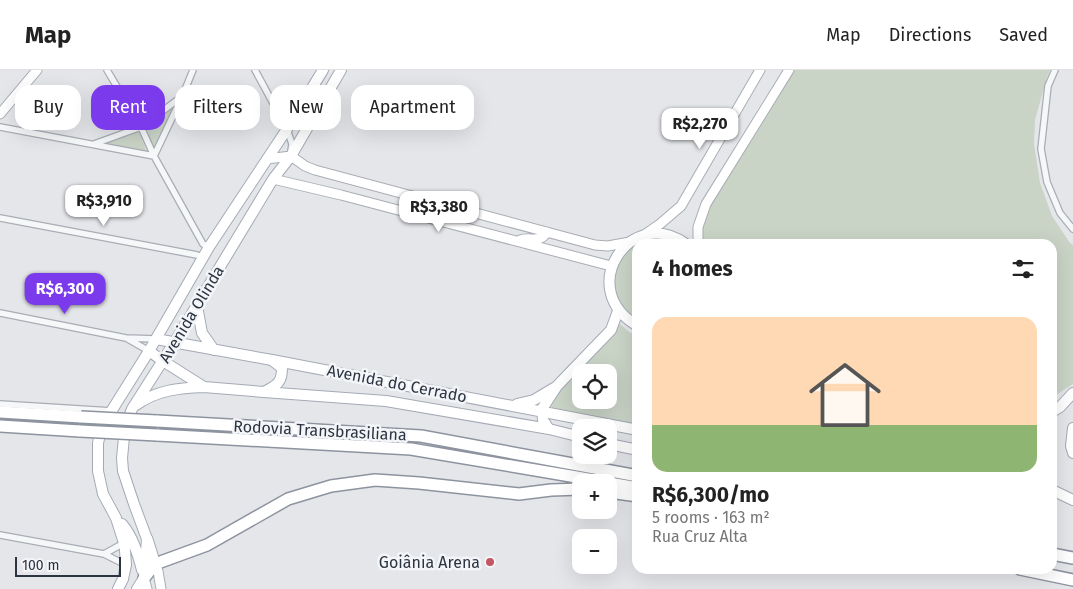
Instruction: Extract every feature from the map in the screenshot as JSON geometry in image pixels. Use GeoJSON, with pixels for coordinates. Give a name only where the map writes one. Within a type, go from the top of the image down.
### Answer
{"type":"FeatureCollection","features":[{"type":"Feature","properties":{"kind":"highway","name":"Rodovia Transbrasiliana"},"geometry":{"type":"LineString","coordinates":[[0,412],[421,436],[632,475]]}},
{"type":"Feature","properties":{"kind":"highway","name":"Rodovia Transbrasiliana"},"geometry":{"type":"LineString","coordinates":[[0,426],[411,449],[572,477]]}},
{"type":"Feature","properties":{"kind":"highway"},"geometry":{"type":"LineString","coordinates":[[145,584],[155,564],[207,545],[288,499],[331,486],[375,480],[518,494],[572,489]]}},
{"type":"Feature","properties":{"kind":"highway","name":"Rodovia Transbrasiliana"},"geometry":{"type":"LineString","coordinates":[[617,485],[632,487]]}},
{"type":"Feature","properties":{"kind":"highway"},"geometry":{"type":"LineString","coordinates":[[617,493],[632,495]]}},
{"type":"Feature","properties":{"kind":"highway"},"geometry":{"type":"LineString","coordinates":[[1057,555],[1073,558]]}},
{"type":"Feature","properties":{"kind":"highway"},"geometry":{"type":"LineString","coordinates":[[1044,574],[1073,580]]}},
{"type":"Feature","properties":{"kind":"main road","name":"Avenida Olinda"},"geometry":{"type":"LineString","coordinates":[[314,85],[323,70]]}},
{"type":"Feature","properties":{"kind":"main road","name":"Avenida Olinda"},"geometry":{"type":"LineString","coordinates":[[145,584],[147,539],[123,471],[124,427],[132,409],[197,306],[272,179],[291,156],[341,70]]}},
{"type":"Feature","properties":{"kind":"main road","name":"Avenida Olinda"},"geometry":{"type":"LineString","coordinates":[[126,565],[124,542],[116,518],[103,494],[98,471],[98,443],[102,426],[149,351],[203,257],[286,130]]}},
{"type":"Feature","properties":{"kind":"main road"},"geometry":{"type":"LineString","coordinates":[[636,239],[644,235],[661,233],[679,239]]}},
{"type":"Feature","properties":{"kind":"main road"},"geometry":{"type":"LineString","coordinates":[[630,242],[619,252],[611,266],[609,282],[611,297],[618,311],[632,323]]}},
{"type":"Feature","properties":{"kind":"main road"},"geometry":{"type":"LineString","coordinates":[[197,306],[202,333],[214,350]]}},
{"type":"Feature","properties":{"kind":"main road"},"geometry":{"type":"LineString","coordinates":[[549,430],[543,420],[542,409],[557,386],[611,330],[618,311]]}},
{"type":"Feature","properties":{"kind":"main road","name":"Avenida do Cerrado"},"geometry":{"type":"LineString","coordinates":[[156,339],[514,405],[632,429]]}},
{"type":"Feature","properties":{"kind":"main road","name":"Avenida do Cerrado"},"geometry":{"type":"LineString","coordinates":[[149,351],[204,387],[386,401],[572,435]]}},
{"type":"Feature","properties":{"kind":"main road"},"geometry":{"type":"LineString","coordinates":[[264,392],[278,384],[282,376],[282,368],[272,360]]}},
{"type":"Feature","properties":{"kind":"main road"},"geometry":{"type":"LineString","coordinates":[[514,405],[534,400],[557,386]]}},
{"type":"Feature","properties":{"kind":"main road"},"geometry":{"type":"LineString","coordinates":[[132,409],[148,397],[179,388],[204,387]]}},
{"type":"Feature","properties":{"kind":"main road"},"geometry":{"type":"LineString","coordinates":[[1057,409],[1073,393]]}},
{"type":"Feature","properties":{"kind":"main road"},"geometry":{"type":"LineString","coordinates":[[1073,428],[1071,446],[1073,453]]}},
{"type":"Feature","properties":{"kind":"main road"},"geometry":{"type":"LineString","coordinates":[[617,445],[632,447]]}},
{"type":"Feature","properties":{"kind":"main road"},"geometry":{"type":"LineString","coordinates":[[1057,492],[1073,500]]}},
{"type":"Feature","properties":{"kind":"main road"},"geometry":{"type":"LineString","coordinates":[[116,518],[126,528],[137,551],[145,584]]}},
{"type":"Feature","properties":{"kind":"main road"},"geometry":{"type":"LineString","coordinates":[[126,565],[145,584]]}},
{"type":"Feature","properties":{"kind":"main road"},"geometry":{"type":"LineString","coordinates":[[118,589],[123,579],[126,565]]}},
{"type":"Feature","properties":{"kind":"main road"},"geometry":{"type":"LineString","coordinates":[[137,589],[145,584]]}},
{"type":"Feature","properties":{"kind":"street"},"geometry":{"type":"LineString","coordinates":[[0,114],[37,70]]}},
{"type":"Feature","properties":{"kind":"street"},"geometry":{"type":"LineString","coordinates":[[107,70],[116,85]]}},
{"type":"Feature","properties":{"kind":"street"},"geometry":{"type":"LineString","coordinates":[[187,85],[193,70]]}},
{"type":"Feature","properties":{"kind":"street"},"geometry":{"type":"LineString","coordinates":[[255,70],[270,98]]}},
{"type":"Feature","properties":{"kind":"street"},"geometry":{"type":"LineString","coordinates":[[644,235],[681,206],[760,70]]}},
{"type":"Feature","properties":{"kind":"street"},"geometry":{"type":"LineString","coordinates":[[698,239],[698,227],[706,204],[788,70]]}},
{"type":"Feature","properties":{"kind":"street"},"geometry":{"type":"LineString","coordinates":[[1055,70],[1048,86],[1041,149],[1047,182],[1060,213],[1073,229]]}},
{"type":"Feature","properties":{"kind":"street"},"geometry":{"type":"LineString","coordinates":[[154,156],[175,112]]}},
{"type":"Feature","properties":{"kind":"street"},"geometry":{"type":"LineString","coordinates":[[0,127],[154,156]]}},
{"type":"Feature","properties":{"kind":"street"},"geometry":{"type":"LineString","coordinates":[[94,144],[133,130]]}},
{"type":"Feature","properties":{"kind":"street"},"geometry":{"type":"LineString","coordinates":[[142,130],[154,156],[203,244],[209,248]]}},
{"type":"Feature","properties":{"kind":"street"},"geometry":{"type":"LineString","coordinates":[[287,130],[292,144],[291,156]]}},
{"type":"Feature","properties":{"kind":"street"},"geometry":{"type":"LineString","coordinates":[[267,159],[291,156],[305,166],[315,170],[359,183],[595,245],[608,246],[630,242]]}},
{"type":"Feature","properties":{"kind":"street"},"geometry":{"type":"LineString","coordinates":[[272,179],[341,195],[611,266]]}},
{"type":"Feature","properties":{"kind":"street"},"geometry":{"type":"LineString","coordinates":[[341,195],[345,185],[359,183]]}},
{"type":"Feature","properties":{"kind":"street"},"geometry":{"type":"LineString","coordinates":[[0,218],[203,257]]}},
{"type":"Feature","properties":{"kind":"street"},"geometry":{"type":"LineString","coordinates":[[517,241],[526,238],[540,239],[547,232]]}},
{"type":"Feature","properties":{"kind":"street"},"geometry":{"type":"LineString","coordinates":[[0,313],[126,338],[156,339]]}},
{"type":"Feature","properties":{"kind":"street"},"geometry":{"type":"LineString","coordinates":[[126,338],[149,351]]}},
{"type":"Feature","properties":{"kind":"street"},"geometry":{"type":"LineString","coordinates":[[0,404],[112,411]]}},
{"type":"Feature","properties":{"kind":"street"},"geometry":{"type":"LineString","coordinates":[[0,535],[104,554],[126,565]]}},
{"type":"Feature","properties":{"kind":"street"},"geometry":{"type":"LineString","coordinates":[[147,539],[158,571],[160,589]]}},
{"type":"Feature","properties":{"kind":"street"},"geometry":{"type":"LineString","coordinates":[[104,554],[124,542]]}},
{"type":"Feature","properties":{"kind":"shaded area"},"geometry":{"type":"Polygon","coordinates":[[[793,70],[1050,70],[1035,120],[1034,144],[1040,183],[1052,216],[1073,245],[1073,384],[1057,394],[1057,239],[702,239],[701,229],[705,212],[793,70]]]}},
{"type":"Feature","properties":{"kind":"shaded area"},"geometry":{"type":"Polygon","coordinates":[[[175,104],[165,129],[165,112],[175,104]]]}},
{"type":"Feature","properties":{"kind":"shaded area"},"geometry":{"type":"Polygon","coordinates":[[[144,130],[164,130],[154,152],[144,130]]]}},
{"type":"Feature","properties":{"kind":"shaded area"},"geometry":{"type":"Polygon","coordinates":[[[139,131],[147,153],[104,144],[139,131]]]}},
{"type":"Feature","properties":{"kind":"shaded area"},"geometry":{"type":"Polygon","coordinates":[[[632,245],[632,319],[617,304],[613,296],[612,287],[612,278],[617,262],[632,245]]]}},
{"type":"Feature","properties":{"kind":"shaded area"},"geometry":{"type":"Polygon","coordinates":[[[620,324],[632,333],[632,426],[617,423],[617,419],[597,419],[553,410],[551,399],[572,377],[572,409],[617,409],[617,364],[585,364],[613,335],[620,324]]]}},
{"type":"Feature","properties":{"kind":"place","name":"Goiânia Arena"},"geometry":{"type":"Point","coordinates":[490,562]}}]}
